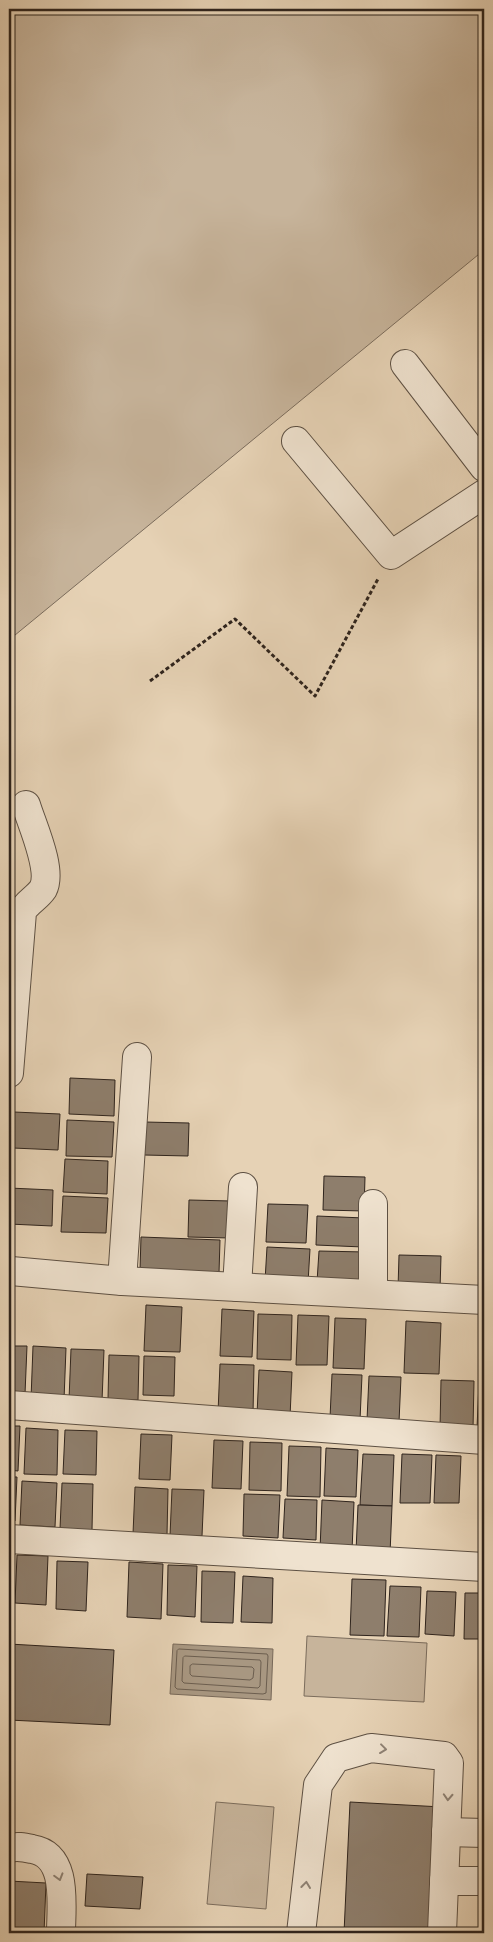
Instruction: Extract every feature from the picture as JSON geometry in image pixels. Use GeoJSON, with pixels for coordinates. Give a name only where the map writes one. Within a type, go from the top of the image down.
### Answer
{"type":"FeatureCollection","features":[{"type":"Feature","properties":{"kind":"street"},"geometry":{"type":"LineString","coordinates":[[405,364],[484,467]]}},
{"type":"Feature","properties":{"kind":"street"},"geometry":{"type":"LineString","coordinates":[[296,441],[391,555],[484,494]]}},
{"type":"Feature","properties":{"kind":"street"},"geometry":{"type":"LineString","coordinates":[[9,1073],[17,970],[14,940],[24,908],[42,891],[46,882],[45,863],[26,806]]}},
{"type":"Feature","properties":{"kind":"street"},"geometry":{"type":"LineString","coordinates":[[122,1281],[137,1057]]}},
{"type":"Feature","properties":{"kind":"street"},"geometry":{"type":"LineString","coordinates":[[238,1287],[243,1187]]}},
{"type":"Feature","properties":{"kind":"street"},"geometry":{"type":"LineString","coordinates":[[373,1204],[373,1294]]}},
{"type":"Feature","properties":{"kind":"street"},"geometry":{"type":"LineString","coordinates":[[9,1270],[122,1281],[484,1300]]}},
{"type":"Feature","properties":{"kind":"street"},"geometry":{"type":"LineString","coordinates":[[9,1405],[484,1440]]}},
{"type":"Feature","properties":{"kind":"street"},"geometry":{"type":"LineString","coordinates":[[9,1539],[484,1567]]}},
{"type":"Feature","properties":{"kind":"street"},"geometry":{"type":"LineString","coordinates":[[300,1933],[318,1785],[336,1758],[371,1748],[444,1756],[450,1763],[442,1933]]}},
{"type":"Feature","properties":{"kind":"street"},"geometry":{"type":"LineString","coordinates":[[446,1832],[484,1833]]}},
{"type":"Feature","properties":{"kind":"street"},"geometry":{"type":"LineString","coordinates":[[9,1848],[18,1846],[37,1850],[51,1858],[61,1880],[61,1933]]}},
{"type":"Feature","properties":{"kind":"street"},"geometry":{"type":"LineString","coordinates":[[444,1881],[484,1881]]}},
{"type":"Feature","properties":{"kind":"path"},"geometry":{"type":"LineString","coordinates":[[150,681],[235,619],[315,696],[391,555]]}},
{"type":"Feature","properties":{"kind":"shaded area"},"geometry":{"type":"Polygon","coordinates":[[[9,9],[484,9],[484,250],[9,640],[9,9]]]}},
{"type":"Feature","properties":{"kind":"shaded area"},"geometry":{"type":"Polygon","coordinates":[[[307,1636],[427,1643],[424,1702],[304,1696],[307,1636]]]}},
{"type":"Feature","properties":{"kind":"shaded area"},"geometry":{"type":"Polygon","coordinates":[[[216,1802],[274,1807],[266,1909],[207,1904],[216,1802]]]}},
{"type":"Feature","properties":{"kind":"water"},"geometry":{"type":"Polygon","coordinates":[[[173,1644],[273,1649],[271,1700],[170,1694],[173,1644]]]}},
{"type":"Feature","properties":{"kind":"building"},"geometry":{"type":"Polygon","coordinates":[[[70,1078],[115,1080],[114,1116],[69,1114],[70,1078]]]}},
{"type":"Feature","properties":{"kind":"building"},"geometry":{"type":"Polygon","coordinates":[[[14,1112],[60,1114],[58,1150],[13,1148],[14,1112]]]}},
{"type":"Feature","properties":{"kind":"building"},"geometry":{"type":"Polygon","coordinates":[[[67,1120],[114,1122],[112,1157],[66,1156],[67,1120]]]}},
{"type":"Feature","properties":{"kind":"building"},"geometry":{"type":"Polygon","coordinates":[[[145,1122],[189,1123],[188,1156],[144,1155],[145,1122]]]}},
{"type":"Feature","properties":{"kind":"building"},"geometry":{"type":"Polygon","coordinates":[[[65,1159],[108,1161],[107,1194],[63,1192],[65,1159]]]}},
{"type":"Feature","properties":{"kind":"building"},"geometry":{"type":"Polygon","coordinates":[[[324,1176],[365,1177],[364,1211],[323,1210],[324,1176]]]}},
{"type":"Feature","properties":{"kind":"building"},"geometry":{"type":"Polygon","coordinates":[[[9,1188],[53,1190],[52,1226],[9,1224],[9,1188]]]}},
{"type":"Feature","properties":{"kind":"building"},"geometry":{"type":"Polygon","coordinates":[[[63,1196],[108,1198],[106,1233],[61,1232],[63,1196]]]}},
{"type":"Feature","properties":{"kind":"building"},"geometry":{"type":"Polygon","coordinates":[[[189,1200],[231,1201],[230,1238],[188,1237],[189,1200]]]}},
{"type":"Feature","properties":{"kind":"building"},"geometry":{"type":"Polygon","coordinates":[[[268,1204],[308,1205],[306,1243],[266,1242],[268,1204]]]}},
{"type":"Feature","properties":{"kind":"building"},"geometry":{"type":"Polygon","coordinates":[[[317,1216],[364,1218],[363,1247],[316,1245],[317,1216]]]}},
{"type":"Feature","properties":{"kind":"building"},"geometry":{"type":"Polygon","coordinates":[[[141,1237],[220,1240],[219,1273],[140,1270],[141,1237]]]}},
{"type":"Feature","properties":{"kind":"building"},"geometry":{"type":"Polygon","coordinates":[[[267,1247],[310,1249],[308,1283],[265,1281],[267,1247]]]}},
{"type":"Feature","properties":{"kind":"building"},"geometry":{"type":"Polygon","coordinates":[[[319,1251],[365,1252],[363,1284],[317,1282],[319,1251]]]}},
{"type":"Feature","properties":{"kind":"building"},"geometry":{"type":"Polygon","coordinates":[[[399,1255],[441,1256],[440,1290],[398,1289],[399,1255]]]}},
{"type":"Feature","properties":{"kind":"building"},"geometry":{"type":"Polygon","coordinates":[[[146,1305],[182,1307],[180,1352],[144,1351],[146,1305]]]}},
{"type":"Feature","properties":{"kind":"building"},"geometry":{"type":"Polygon","coordinates":[[[222,1309],[254,1311],[252,1357],[220,1356],[222,1309]]]}},
{"type":"Feature","properties":{"kind":"building"},"geometry":{"type":"Polygon","coordinates":[[[258,1314],[292,1315],[291,1360],[257,1359],[258,1314]]]}},
{"type":"Feature","properties":{"kind":"building"},"geometry":{"type":"Polygon","coordinates":[[[298,1315],[329,1316],[327,1365],[296,1365],[298,1315]]]}},
{"type":"Feature","properties":{"kind":"building"},"geometry":{"type":"Polygon","coordinates":[[[335,1318],[366,1319],[364,1369],[333,1368],[335,1318]]]}},
{"type":"Feature","properties":{"kind":"building"},"geometry":{"type":"Polygon","coordinates":[[[406,1321],[441,1323],[439,1374],[404,1373],[406,1321]]]}},
{"type":"Feature","properties":{"kind":"building"},"geometry":{"type":"Polygon","coordinates":[[[9,1346],[27,1346],[25,1394],[9,1393],[9,1346]]]}},
{"type":"Feature","properties":{"kind":"building"},"geometry":{"type":"Polygon","coordinates":[[[33,1346],[66,1348],[64,1400],[31,1399],[33,1346]]]}},
{"type":"Feature","properties":{"kind":"building"},"geometry":{"type":"Polygon","coordinates":[[[71,1349],[104,1350],[102,1401],[69,1400],[71,1349]]]}},
{"type":"Feature","properties":{"kind":"building"},"geometry":{"type":"Polygon","coordinates":[[[109,1355],[139,1356],[138,1400],[108,1399],[109,1355]]]}},
{"type":"Feature","properties":{"kind":"building"},"geometry":{"type":"Polygon","coordinates":[[[144,1356],[175,1357],[174,1396],[143,1395],[144,1356]]]}},
{"type":"Feature","properties":{"kind":"building"},"geometry":{"type":"Polygon","coordinates":[[[220,1364],[254,1365],[253,1414],[218,1413],[220,1364]]]}},
{"type":"Feature","properties":{"kind":"building"},"geometry":{"type":"Polygon","coordinates":[[[259,1370],[292,1372],[290,1417],[257,1415],[259,1370]]]}},
{"type":"Feature","properties":{"kind":"building"},"geometry":{"type":"Polygon","coordinates":[[[332,1374],[362,1375],[360,1420],[330,1418],[332,1374]]]}},
{"type":"Feature","properties":{"kind":"building"},"geometry":{"type":"Polygon","coordinates":[[[369,1376],[401,1377],[399,1422],[367,1420],[369,1376]]]}},
{"type":"Feature","properties":{"kind":"building"},"geometry":{"type":"Polygon","coordinates":[[[441,1380],[474,1381],[473,1429],[440,1428],[441,1380]]]}},
{"type":"Feature","properties":{"kind":"building"},"geometry":{"type":"Polygon","coordinates":[[[479,1382],[484,1382],[484,1429],[477,1428],[479,1382]]]}},
{"type":"Feature","properties":{"kind":"building"},"geometry":{"type":"Polygon","coordinates":[[[9,1426],[20,1426],[18,1471],[9,1470],[9,1426]]]}},
{"type":"Feature","properties":{"kind":"building"},"geometry":{"type":"Polygon","coordinates":[[[26,1428],[58,1430],[57,1475],[24,1474],[26,1428]]]}},
{"type":"Feature","properties":{"kind":"building"},"geometry":{"type":"Polygon","coordinates":[[[65,1430],[97,1431],[96,1475],[63,1474],[65,1430]]]}},
{"type":"Feature","properties":{"kind":"building"},"geometry":{"type":"Polygon","coordinates":[[[141,1434],[172,1435],[170,1480],[139,1479],[141,1434]]]}},
{"type":"Feature","properties":{"kind":"building"},"geometry":{"type":"Polygon","coordinates":[[[214,1440],[243,1441],[241,1489],[212,1488],[214,1440]]]}},
{"type":"Feature","properties":{"kind":"building"},"geometry":{"type":"Polygon","coordinates":[[[250,1442],[282,1443],[281,1491],[249,1490],[250,1442]]]}},
{"type":"Feature","properties":{"kind":"building"},"geometry":{"type":"Polygon","coordinates":[[[289,1446],[321,1447],[320,1497],[287,1496],[289,1446]]]}},
{"type":"Feature","properties":{"kind":"building"},"geometry":{"type":"Polygon","coordinates":[[[326,1448],[358,1450],[356,1497],[324,1496],[326,1448]]]}},
{"type":"Feature","properties":{"kind":"building"},"geometry":{"type":"Polygon","coordinates":[[[363,1454],[394,1455],[392,1506],[360,1505],[363,1454]]]}},
{"type":"Feature","properties":{"kind":"building"},"geometry":{"type":"Polygon","coordinates":[[[402,1454],[432,1455],[430,1503],[400,1503],[402,1454]]]}},
{"type":"Feature","properties":{"kind":"building"},"geometry":{"type":"Polygon","coordinates":[[[436,1455],[461,1456],[459,1503],[434,1503],[436,1455]]]}},
{"type":"Feature","properties":{"kind":"building"},"geometry":{"type":"Polygon","coordinates":[[[9,1477],[17,1477],[15,1521],[9,1521],[9,1477]]]}},
{"type":"Feature","properties":{"kind":"building"},"geometry":{"type":"Polygon","coordinates":[[[22,1481],[57,1483],[55,1527],[20,1525],[22,1481]]]}},
{"type":"Feature","properties":{"kind":"building"},"geometry":{"type":"Polygon","coordinates":[[[62,1483],[93,1484],[92,1530],[60,1529],[62,1483]]]}},
{"type":"Feature","properties":{"kind":"building"},"geometry":{"type":"Polygon","coordinates":[[[135,1487],[168,1489],[167,1535],[133,1534],[135,1487]]]}},
{"type":"Feature","properties":{"kind":"building"},"geometry":{"type":"Polygon","coordinates":[[[172,1489],[204,1490],[202,1536],[170,1536],[172,1489]]]}},
{"type":"Feature","properties":{"kind":"building"},"geometry":{"type":"Polygon","coordinates":[[[244,1494],[280,1495],[278,1538],[243,1536],[244,1494]]]}},
{"type":"Feature","properties":{"kind":"building"},"geometry":{"type":"Polygon","coordinates":[[[285,1499],[317,1500],[316,1540],[283,1538],[285,1499]]]}},
{"type":"Feature","properties":{"kind":"building"},"geometry":{"type":"Polygon","coordinates":[[[322,1500],[354,1502],[352,1551],[320,1550],[322,1500]]]}},
{"type":"Feature","properties":{"kind":"building"},"geometry":{"type":"Polygon","coordinates":[[[358,1505],[392,1506],[390,1554],[356,1552],[358,1505]]]}},
{"type":"Feature","properties":{"kind":"building"},"geometry":{"type":"Polygon","coordinates":[[[17,1555],[48,1556],[46,1605],[15,1603],[17,1555]]]}},
{"type":"Feature","properties":{"kind":"building"},"geometry":{"type":"Polygon","coordinates":[[[9,1557],[11,1557],[10,1602],[9,1602],[9,1557]]]}},
{"type":"Feature","properties":{"kind":"building"},"geometry":{"type":"Polygon","coordinates":[[[57,1561],[88,1562],[86,1611],[56,1609],[57,1561]]]}},
{"type":"Feature","properties":{"kind":"building"},"geometry":{"type":"Polygon","coordinates":[[[129,1562],[163,1564],[161,1619],[127,1617],[129,1562]]]}},
{"type":"Feature","properties":{"kind":"building"},"geometry":{"type":"Polygon","coordinates":[[[168,1565],[197,1566],[195,1617],[167,1615],[168,1565]]]}},
{"type":"Feature","properties":{"kind":"building"},"geometry":{"type":"Polygon","coordinates":[[[202,1571],[235,1572],[233,1623],[201,1622],[202,1571]]]}},
{"type":"Feature","properties":{"kind":"building"},"geometry":{"type":"Polygon","coordinates":[[[243,1576],[273,1578],[272,1623],[241,1622],[243,1576]]]}},
{"type":"Feature","properties":{"kind":"building"},"geometry":{"type":"Polygon","coordinates":[[[352,1579],[386,1580],[384,1636],[350,1635],[352,1579]]]}},
{"type":"Feature","properties":{"kind":"building"},"geometry":{"type":"Polygon","coordinates":[[[390,1586],[421,1587],[419,1637],[387,1636],[390,1586]]]}},
{"type":"Feature","properties":{"kind":"building"},"geometry":{"type":"Polygon","coordinates":[[[427,1591],[456,1592],[454,1636],[425,1634],[427,1591]]]}},
{"type":"Feature","properties":{"kind":"building"},"geometry":{"type":"Polygon","coordinates":[[[465,1593],[484,1593],[484,1639],[464,1639],[465,1593]]]}},
{"type":"Feature","properties":{"kind":"building"},"geometry":{"type":"Polygon","coordinates":[[[9,1644],[114,1650],[110,1725],[9,1720],[9,1644]]]}},
{"type":"Feature","properties":{"kind":"building"},"geometry":{"type":"Polygon","coordinates":[[[350,1802],[442,1807],[436,1933],[344,1933],[350,1802]]]}},
{"type":"Feature","properties":{"kind":"building"},"geometry":{"type":"Polygon","coordinates":[[[87,1874],[143,1877],[140,1909],[85,1906],[87,1874]]]}},
{"type":"Feature","properties":{"kind":"building"},"geometry":{"type":"Polygon","coordinates":[[[9,1881],[46,1883],[44,1933],[9,1933],[9,1881]]]}}]}
